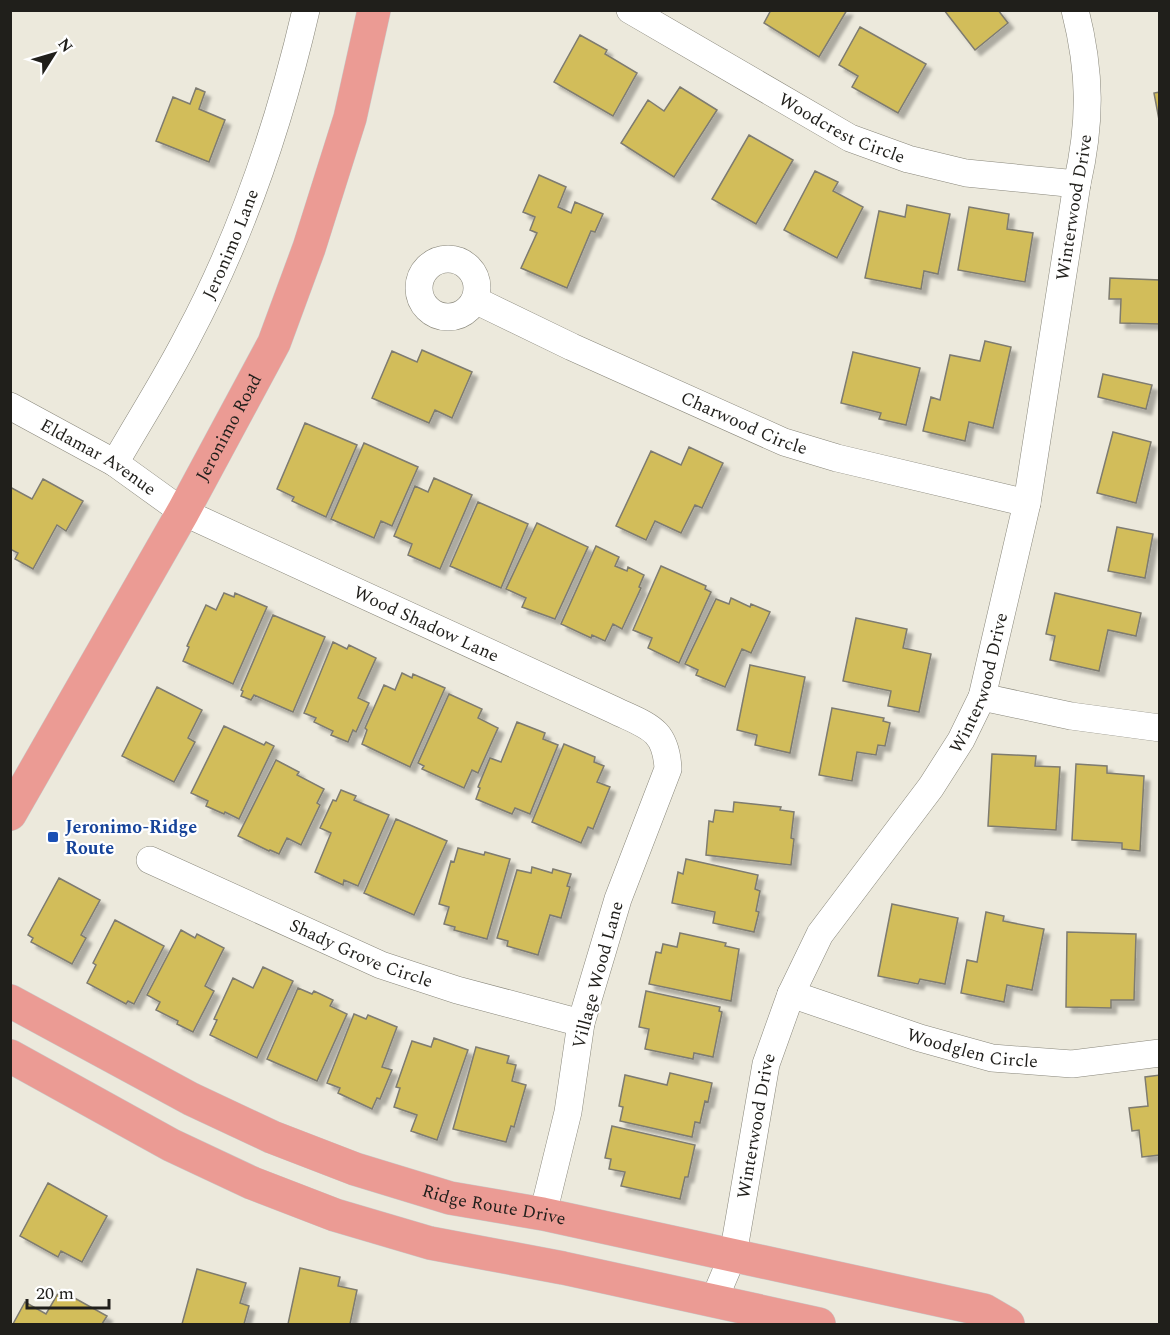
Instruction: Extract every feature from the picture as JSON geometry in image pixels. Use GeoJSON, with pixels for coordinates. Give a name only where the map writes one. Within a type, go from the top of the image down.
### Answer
{"type":"FeatureCollection","features":[{"type":"Feature","properties":{"kind":"main road","name":"Jeronimo Road"},"geometry":{"type":"LineString","coordinates":[[10,814],[183,512],[274,343],[309,248],[350,118],[374,10]]}},
{"type":"Feature","properties":{"kind":"main road","name":"Ridge Route Drive"},"geometry":{"type":"LineString","coordinates":[[10,1001],[191,1100],[272,1137],[355,1169],[450,1198],[543,1214],[984,1310],[1008,1324]]}},
{"type":"Feature","properties":{"kind":"main road"},"geometry":{"type":"LineString","coordinates":[[10,1056],[171,1145],[252,1183],[334,1215],[430,1244],[563,1268],[819,1324]]}},
{"type":"Feature","properties":{"kind":"street","name":"Jeronimo Lane"},"geometry":{"type":"LineString","coordinates":[[115,463],[189,336],[233,243],[294,62],[306,10]]}},
{"type":"Feature","properties":{"kind":"street","name":"Woodcrest Circle"},"geometry":{"type":"LineString","coordinates":[[630,10],[850,138],[908,159],[966,173],[1077,184]]}},
{"type":"Feature","properties":{"kind":"street","name":"Winterwood Drive"},"geometry":{"type":"LineString","coordinates":[[714,1300],[733,1255],[766,1064],[791,994],[820,934],[931,787],[961,740],[982,697],[1027,503],[1077,184],[1086,146],[1088,79],[1075,10]]}},
{"type":"Feature","properties":{"kind":"street","name":"Charwood Circle"},"geometry":{"type":"LineString","coordinates":[[475,300],[572,347],[784,441],[837,458],[1027,503]]}},
{"type":"Feature","properties":{"kind":"street","name":"Eldamar Avenue"},"geometry":{"type":"LineString","coordinates":[[10,406],[115,463],[183,512]]}},
{"type":"Feature","properties":{"kind":"street","name":"Wood Shadow Lane"},"geometry":{"type":"LineString","coordinates":[[183,512],[614,710],[656,732],[663,742]]}},
{"type":"Feature","properties":{"kind":"street"},"geometry":{"type":"LineString","coordinates":[[982,697],[1071,716],[1160,728]]}},
{"type":"Feature","properties":{"kind":"street","name":"Village Wood Lane"},"geometry":{"type":"LineString","coordinates":[[543,1214],[568,1112],[581,1023],[618,899],[668,770],[663,742]]}},
{"type":"Feature","properties":{"kind":"street","name":"Shady Grove Circle"},"geometry":{"type":"LineString","coordinates":[[150,860],[381,965],[457,990],[581,1023]]}},
{"type":"Feature","properties":{"kind":"street","name":"Woodglen Circle"},"geometry":{"type":"LineString","coordinates":[[791,994],[920,1038],[992,1058],[1071,1064],[1160,1053]]}},
{"type":"Feature","properties":{"kind":"building"},"geometry":{"type":"Polygon","coordinates":[[[771,10],[847,10],[819,57],[764,23],[771,10]]]}},
{"type":"Feature","properties":{"kind":"building"},"geometry":{"type":"Polygon","coordinates":[[[944,10],[998,10],[1008,23],[975,50],[944,10]]]}},
{"type":"Feature","properties":{"kind":"building"},"geometry":{"type":"Polygon","coordinates":[[[860,27],[926,64],[898,113],[852,87],[858,76],[839,65],[860,27]]]}},
{"type":"Feature","properties":{"kind":"building"},"geometry":{"type":"Polygon","coordinates":[[[580,35],[607,50],[605,54],[637,73],[613,116],[554,82],[580,35]]]}},
{"type":"Feature","properties":{"kind":"building"},"geometry":{"type":"Polygon","coordinates":[[[680,87],[717,110],[674,177],[621,143],[648,100],[664,111],[680,87]]]}},
{"type":"Feature","properties":{"kind":"building"},"geometry":{"type":"Polygon","coordinates":[[[196,88],[205,92],[199,109],[225,120],[209,162],[156,141],[173,97],[190,104],[196,88]]]}},
{"type":"Feature","properties":{"kind":"building"},"geometry":{"type":"Polygon","coordinates":[[[1160,92],[1160,125],[1154,93],[1160,92]]]}},
{"type":"Feature","properties":{"kind":"building"},"geometry":{"type":"Polygon","coordinates":[[[749,135],[793,160],[756,224],[712,199],[749,135]]]}},
{"type":"Feature","properties":{"kind":"building"},"geometry":{"type":"Polygon","coordinates":[[[815,171],[838,182],[833,191],[863,207],[837,258],[784,230],[815,171]]]}},
{"type":"Feature","properties":{"kind":"building"},"geometry":{"type":"Polygon","coordinates":[[[539,175],[566,187],[558,207],[571,213],[575,202],[603,214],[595,232],[591,231],[567,288],[521,268],[537,233],[530,230],[535,217],[523,212],[539,175]]]}},
{"type":"Feature","properties":{"kind":"building"},"geometry":{"type":"Polygon","coordinates":[[[907,205],[950,214],[938,274],[924,271],[921,289],[865,278],[879,211],[905,217],[907,205]]]}},
{"type":"Feature","properties":{"kind":"building"},"geometry":{"type":"Polygon","coordinates":[[[969,207],[1009,214],[1007,229],[1033,233],[1025,282],[958,270],[969,207]]]}},
{"type":"Feature","properties":{"kind":"building"},"geometry":{"type":"Polygon","coordinates":[[[1110,278],[1160,280],[1160,324],[1120,323],[1121,299],[1109,299],[1110,278]]]}},
{"type":"Feature","properties":{"kind":"building"},"geometry":{"type":"Polygon","coordinates":[[[985,341],[1011,347],[993,428],[969,422],[965,441],[923,431],[931,397],[940,400],[950,355],[980,361],[985,341]]]}},
{"type":"Feature","properties":{"kind":"building"},"geometry":{"type":"Polygon","coordinates":[[[422,350],[472,372],[452,418],[435,410],[429,423],[372,398],[392,351],[417,362],[422,350]]]}},
{"type":"Feature","properties":{"kind":"building"},"geometry":{"type":"Polygon","coordinates":[[[853,352],[920,368],[906,425],[879,419],[881,413],[841,403],[853,352]]]}},
{"type":"Feature","properties":{"kind":"building"},"geometry":{"type":"Polygon","coordinates":[[[1103,374],[1152,385],[1146,409],[1098,397],[1103,374]]]}},
{"type":"Feature","properties":{"kind":"building"},"geometry":{"type":"Polygon","coordinates":[[[305,423],[357,445],[326,517],[292,501],[294,497],[277,489],[305,423]]]}},
{"type":"Feature","properties":{"kind":"building"},"geometry":{"type":"Polygon","coordinates":[[[1113,432],[1151,442],[1136,503],[1097,493],[1113,432]]]}},
{"type":"Feature","properties":{"kind":"building"},"geometry":{"type":"Polygon","coordinates":[[[364,443],[418,467],[392,526],[381,521],[374,538],[331,519],[364,443]]]}},
{"type":"Feature","properties":{"kind":"building"},"geometry":{"type":"Polygon","coordinates":[[[689,447],[723,463],[702,508],[695,505],[681,533],[655,521],[646,540],[616,526],[651,451],[681,465],[689,447]]]}},
{"type":"Feature","properties":{"kind":"building"},"geometry":{"type":"Polygon","coordinates":[[[434,478],[472,495],[440,569],[408,555],[412,544],[394,536],[415,486],[428,492],[434,478]]]}},
{"type":"Feature","properties":{"kind":"building"},"geometry":{"type":"Polygon","coordinates":[[[43,479],[83,501],[66,531],[57,525],[33,569],[15,559],[18,553],[10,549],[10,487],[32,499],[43,479]]]}},
{"type":"Feature","properties":{"kind":"building"},"geometry":{"type":"Polygon","coordinates":[[[478,502],[528,524],[501,588],[450,566],[478,502]]]}},
{"type":"Feature","properties":{"kind":"building"},"geometry":{"type":"Polygon","coordinates":[[[537,523],[588,547],[555,619],[522,607],[526,598],[506,589],[537,523]]]}},
{"type":"Feature","properties":{"kind":"building"},"geometry":{"type":"Polygon","coordinates":[[[1117,527],[1153,534],[1145,578],[1108,571],[1117,527]]]}},
{"type":"Feature","properties":{"kind":"building"},"geometry":{"type":"Polygon","coordinates":[[[596,546],[619,557],[615,566],[627,571],[628,567],[644,575],[639,587],[641,588],[622,629],[613,624],[605,641],[592,635],[591,638],[561,624],[596,546]]]}},
{"type":"Feature","properties":{"kind":"building"},"geometry":{"type":"Polygon","coordinates":[[[661,566],[706,586],[705,589],[711,592],[679,663],[648,648],[652,638],[633,630],[661,566]]]}},
{"type":"Feature","properties":{"kind":"building"},"geometry":{"type":"Polygon","coordinates":[[[224,593],[234,597],[235,593],[267,607],[233,684],[183,661],[189,647],[187,646],[206,605],[216,610],[224,593]]]}},
{"type":"Feature","properties":{"kind":"building"},"geometry":{"type":"Polygon","coordinates":[[[1055,593],[1141,613],[1136,636],[1108,630],[1099,671],[1050,660],[1055,636],[1046,634],[1055,593]]]}},
{"type":"Feature","properties":{"kind":"building"},"geometry":{"type":"Polygon","coordinates":[[[731,598],[750,607],[751,604],[770,612],[751,653],[742,649],[725,687],[696,675],[698,670],[685,664],[716,599],[729,604],[731,598]]]}},
{"type":"Feature","properties":{"kind":"building"},"geometry":{"type":"Polygon","coordinates":[[[273,615],[325,637],[293,712],[254,695],[251,700],[241,696],[243,691],[241,690],[273,615]]]}},
{"type":"Feature","properties":{"kind":"building"},"geometry":{"type":"Polygon","coordinates":[[[856,618],[907,629],[903,648],[931,654],[919,712],[888,706],[891,691],[843,681],[856,618]]]}},
{"type":"Feature","properties":{"kind":"building"},"geometry":{"type":"Polygon","coordinates":[[[333,642],[347,649],[349,645],[376,658],[358,698],[369,703],[356,732],[353,730],[348,742],[331,735],[333,731],[314,722],[316,718],[304,713],[333,642]]]}},
{"type":"Feature","properties":{"kind":"building"},"geometry":{"type":"Polygon","coordinates":[[[750,665],[805,677],[790,753],[755,745],[757,735],[737,730],[750,665]]]}},
{"type":"Feature","properties":{"kind":"building"},"geometry":{"type":"Polygon","coordinates":[[[402,673],[412,678],[413,674],[445,688],[410,767],[362,744],[367,730],[365,728],[384,685],[395,690],[402,673]]]}},
{"type":"Feature","properties":{"kind":"building"},"geometry":{"type":"Polygon","coordinates":[[[157,687],[202,710],[188,738],[195,742],[174,782],[122,756],[157,687]]]}},
{"type":"Feature","properties":{"kind":"building"},"geometry":{"type":"Polygon","coordinates":[[[449,694],[482,709],[478,718],[498,728],[478,773],[472,770],[464,788],[422,769],[424,766],[418,763],[449,694]]]}},
{"type":"Feature","properties":{"kind":"building"},"geometry":{"type":"Polygon","coordinates":[[[832,708],[884,718],[883,721],[890,723],[885,746],[878,745],[876,755],[857,752],[852,781],[819,775],[832,708]]]}},
{"type":"Feature","properties":{"kind":"building"},"geometry":{"type":"Polygon","coordinates":[[[517,722],[545,733],[543,739],[558,745],[530,814],[515,808],[512,814],[476,799],[480,788],[478,787],[490,758],[501,762],[517,722]]]}},
{"type":"Feature","properties":{"kind":"building"},"geometry":{"type":"Polygon","coordinates":[[[224,726],[264,745],[266,742],[274,746],[239,819],[206,806],[208,801],[191,793],[224,726]]]}},
{"type":"Feature","properties":{"kind":"building"},"geometry":{"type":"Polygon","coordinates":[[[564,744],[595,757],[594,762],[604,766],[597,782],[610,787],[593,829],[588,827],[581,843],[532,822],[564,744]]]}},
{"type":"Feature","properties":{"kind":"building"},"geometry":{"type":"Polygon","coordinates":[[[992,754],[1036,756],[1035,766],[1060,767],[1056,830],[988,826],[992,754]]]}},
{"type":"Feature","properties":{"kind":"building"},"geometry":{"type":"Polygon","coordinates":[[[276,760],[299,772],[297,775],[324,789],[317,803],[320,805],[301,845],[287,838],[279,854],[238,836],[276,760]]]}},
{"type":"Feature","properties":{"kind":"building"},"geometry":{"type":"Polygon","coordinates":[[[1076,764],[1107,766],[1107,773],[1144,776],[1140,851],[1122,849],[1122,843],[1072,840],[1076,764]]]}},
{"type":"Feature","properties":{"kind":"building"},"geometry":{"type":"Polygon","coordinates":[[[341,790],[356,796],[354,800],[389,815],[358,886],[344,880],[343,885],[315,872],[331,833],[320,828],[333,800],[336,801],[341,790]]]}},
{"type":"Feature","properties":{"kind":"building"},"geometry":{"type":"Polygon","coordinates":[[[734,802],[781,807],[780,810],[794,812],[791,865],[706,855],[709,821],[713,822],[715,810],[733,812],[734,802]]]}},
{"type":"Feature","properties":{"kind":"building"},"geometry":{"type":"Polygon","coordinates":[[[396,819],[447,841],[414,915],[364,893],[396,819]]]}},
{"type":"Feature","properties":{"kind":"building"},"geometry":{"type":"Polygon","coordinates":[[[458,848],[510,859],[487,939],[454,930],[455,927],[444,924],[449,907],[439,904],[451,861],[454,862],[458,848]]]}},
{"type":"Feature","properties":{"kind":"building"},"geometry":{"type":"Polygon","coordinates":[[[686,859],[758,875],[755,889],[760,891],[756,911],[759,912],[754,932],[713,923],[715,912],[672,903],[678,872],[683,874],[686,859]]]}},
{"type":"Feature","properties":{"kind":"building"},"geometry":{"type":"Polygon","coordinates":[[[532,867],[552,873],[553,869],[571,874],[567,886],[570,887],[561,918],[550,915],[538,955],[507,946],[508,941],[497,938],[517,870],[531,873],[532,867]]]}},
{"type":"Feature","properties":{"kind":"building"},"geometry":{"type":"Polygon","coordinates":[[[59,878],[100,900],[81,935],[86,938],[72,964],[31,942],[33,938],[28,935],[59,878]]]}},
{"type":"Feature","properties":{"kind":"building"},"geometry":{"type":"Polygon","coordinates":[[[892,904],[958,918],[945,984],[920,979],[918,984],[878,976],[892,904]]]}},
{"type":"Feature","properties":{"kind":"building"},"geometry":{"type":"Polygon","coordinates":[[[986,912],[1004,916],[1003,921],[1044,929],[1032,990],[1007,985],[1004,1002],[961,993],[967,960],[977,962],[986,912]]]}},
{"type":"Feature","properties":{"kind":"building"},"geometry":{"type":"Polygon","coordinates":[[[115,920],[164,946],[134,1004],[128,1001],[126,1004],[87,983],[96,965],[93,963],[115,920]]]}},
{"type":"Feature","properties":{"kind":"building"},"geometry":{"type":"Polygon","coordinates":[[[181,930],[195,938],[197,934],[224,948],[205,986],[214,991],[193,1032],[156,1010],[160,1002],[147,995],[181,930]]]}},
{"type":"Feature","properties":{"kind":"building"},"geometry":{"type":"Polygon","coordinates":[[[1067,932],[1136,934],[1134,1000],[1111,1000],[1111,1008],[1066,1007],[1067,932]]]}},
{"type":"Feature","properties":{"kind":"building"},"geometry":{"type":"Polygon","coordinates":[[[680,933],[726,943],[725,946],[739,949],[731,1001],[649,984],[656,952],[661,953],[663,944],[677,947],[680,933]]]}},
{"type":"Feature","properties":{"kind":"building"},"geometry":{"type":"Polygon","coordinates":[[[263,967],[293,981],[257,1058],[210,1035],[217,1020],[214,1019],[233,978],[253,988],[263,967]]]}},
{"type":"Feature","properties":{"kind":"building"},"geometry":{"type":"Polygon","coordinates":[[[298,988],[312,994],[314,991],[333,1000],[330,1006],[347,1014],[317,1081],[267,1059],[298,988]]]}},
{"type":"Feature","properties":{"kind":"building"},"geometry":{"type":"Polygon","coordinates":[[[646,991],[720,1007],[719,1011],[722,1012],[713,1057],[694,1053],[693,1059],[645,1049],[649,1029],[639,1027],[646,991]]]}},
{"type":"Feature","properties":{"kind":"building"},"geometry":{"type":"Polygon","coordinates":[[[354,1014],[366,1019],[368,1015],[397,1027],[382,1067],[392,1070],[380,1099],[377,1098],[372,1109],[338,1093],[340,1088],[327,1083],[354,1014]]]}},
{"type":"Feature","properties":{"kind":"building"},"geometry":{"type":"Polygon","coordinates":[[[434,1038],[468,1050],[437,1140],[411,1131],[417,1115],[394,1107],[400,1088],[396,1087],[412,1041],[431,1047],[434,1038]]]}},
{"type":"Feature","properties":{"kind":"building"},"geometry":{"type":"Polygon","coordinates":[[[476,1047],[509,1056],[507,1063],[516,1065],[512,1081],[526,1085],[514,1127],[511,1126],[506,1142],[453,1129],[476,1047]]]}},
{"type":"Feature","properties":{"kind":"building"},"geometry":{"type":"Polygon","coordinates":[[[670,1073],[712,1083],[708,1102],[705,1101],[700,1123],[695,1122],[692,1137],[620,1121],[623,1107],[619,1106],[625,1075],[667,1085],[670,1073]]]}},
{"type":"Feature","properties":{"kind":"building"},"geometry":{"type":"Polygon","coordinates":[[[1160,1075],[1160,1155],[1142,1157],[1139,1130],[1132,1131],[1129,1108],[1148,1106],[1145,1077],[1160,1075]]]}},
{"type":"Feature","properties":{"kind":"building"},"geometry":{"type":"Polygon","coordinates":[[[612,1126],[695,1145],[688,1177],[685,1177],[680,1199],[621,1186],[625,1172],[609,1169],[611,1159],[605,1158],[612,1126]]]}},
{"type":"Feature","properties":{"kind":"building"},"geometry":{"type":"Polygon","coordinates":[[[48,1183],[107,1216],[82,1262],[61,1251],[58,1257],[20,1236],[48,1183]]]}},
{"type":"Feature","properties":{"kind":"building"},"geometry":{"type":"Polygon","coordinates":[[[300,1268],[340,1277],[338,1286],[357,1290],[350,1324],[288,1324],[300,1268]]]}},
{"type":"Feature","properties":{"kind":"building"},"geometry":{"type":"Polygon","coordinates":[[[197,1269],[246,1283],[240,1303],[249,1306],[244,1324],[182,1324],[197,1269]]]}},
{"type":"Feature","properties":{"kind":"building"},"geometry":{"type":"Polygon","coordinates":[[[60,1290],[107,1316],[102,1324],[13,1324],[25,1302],[46,1314],[60,1290]]]}},
{"type":"Feature","properties":{"kind":"place","name":"Jeronimo-Ridge Route"},"geometry":{"type":"Point","coordinates":[53,837]}}]}
